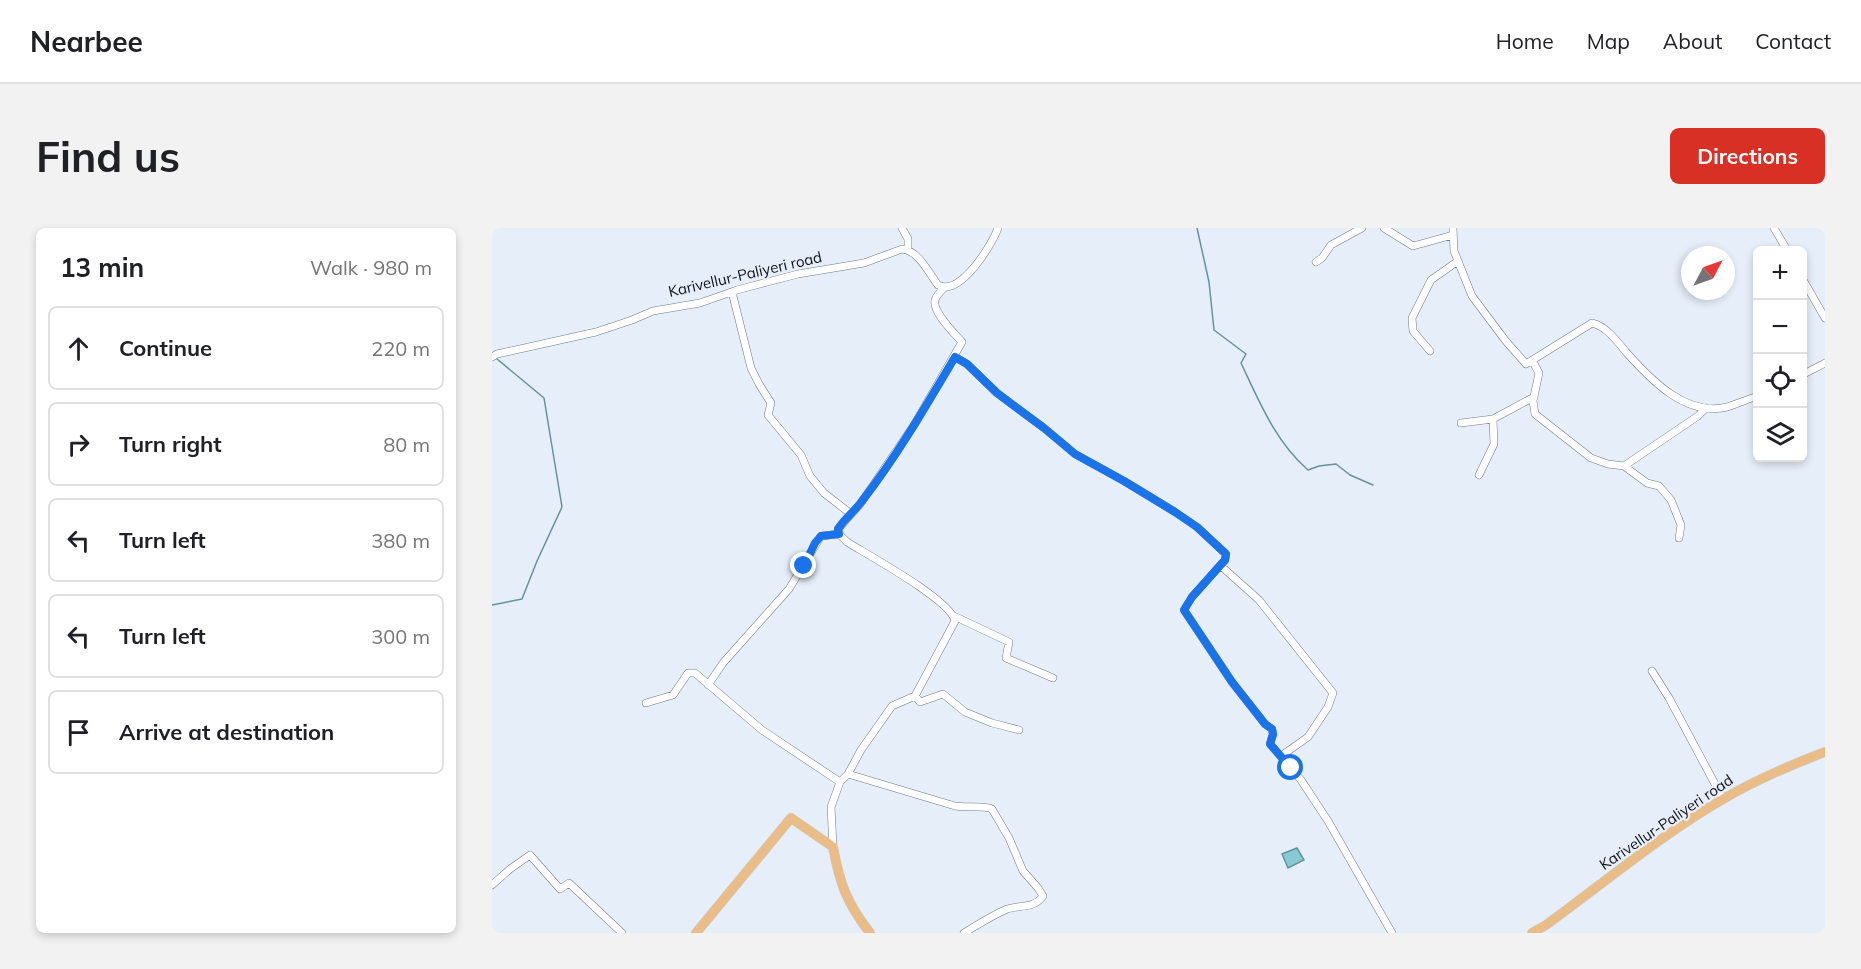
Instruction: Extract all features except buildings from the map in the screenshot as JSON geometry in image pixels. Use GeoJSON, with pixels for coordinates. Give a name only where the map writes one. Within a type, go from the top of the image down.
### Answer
{"type":"FeatureCollection","features":[{"type":"Feature","properties":{"kind":"main road","name":"Karivellur-Paliyeri road"},"geometry":{"type":"LineString","coordinates":[[1532,933],[1658,842],[1723,799],[1778,770],[1825,752]]}},
{"type":"Feature","properties":{"kind":"main road"},"geometry":{"type":"LineString","coordinates":[[696,933],[791,818],[833,847],[842,888],[853,910],[870,933]]}},
{"type":"Feature","properties":{"kind":"street"},"geometry":{"type":"LineString","coordinates":[[902,228],[908,239],[908,249],[938,285],[944,288],[953,286],[978,262],[992,243],[998,228]]}},
{"type":"Feature","properties":{"kind":"street"},"geometry":{"type":"LineString","coordinates":[[1316,262],[1322,258],[1331,245],[1362,228]]}},
{"type":"Feature","properties":{"kind":"street"},"geometry":{"type":"LineString","coordinates":[[1384,228],[1413,246],[1453,232],[1454,251],[1472,296],[1526,364],[1592,322],[1598,324],[1670,395],[1706,408],[1726,407],[1753,398]]}},
{"type":"Feature","properties":{"kind":"street"},"geometry":{"type":"LineString","coordinates":[[1774,228],[1785,246]]}},
{"type":"Feature","properties":{"kind":"street","name":"Karivellur-Paliyeri road"},"geometry":{"type":"LineString","coordinates":[[492,357],[596,332],[653,311],[700,303],[798,274],[864,263],[902,249],[908,249]]}},
{"type":"Feature","properties":{"kind":"street"},"geometry":{"type":"LineString","coordinates":[[1430,351],[1413,331],[1412,318],[1431,280],[1458,261]]}},
{"type":"Feature","properties":{"kind":"street"},"geometry":{"type":"LineString","coordinates":[[1807,285],[1825,318]]}},
{"type":"Feature","properties":{"kind":"street"},"geometry":{"type":"LineString","coordinates":[[944,288],[934,305],[963,342],[914,425],[861,503],[838,529],[839,534],[847,542],[933,595],[954,616],[1009,642],[1006,658],[1053,678]]}},
{"type":"Feature","properties":{"kind":"street"},"geometry":{"type":"LineString","coordinates":[[732,292],[751,368],[771,403],[768,415],[796,449],[817,485],[851,514]]}},
{"type":"Feature","properties":{"kind":"street"},"geometry":{"type":"LineString","coordinates":[[955,357],[967,364],[997,393],[1075,454],[1124,481],[1197,527],[1226,554],[1221,566],[1192,597],[1184,610],[1232,682],[1265,724],[1272,729],[1270,744],[1301,780],[1328,821],[1392,933]]}},
{"type":"Feature","properties":{"kind":"street"},"geometry":{"type":"LineString","coordinates":[[1532,360],[1539,374],[1534,397],[1535,414],[1591,458],[1608,464],[1624,466],[1647,483],[1659,486],[1671,500],[1681,525],[1678,538]]}},
{"type":"Feature","properties":{"kind":"street"},"geometry":{"type":"LineString","coordinates":[[1807,373],[1825,363]]}},
{"type":"Feature","properties":{"kind":"street"},"geometry":{"type":"LineString","coordinates":[[1461,423],[1493,418],[1534,397]]}},
{"type":"Feature","properties":{"kind":"street"},"geometry":{"type":"LineString","coordinates":[[1624,466],[1698,416],[1706,408]]}},
{"type":"Feature","properties":{"kind":"street"},"geometry":{"type":"LineString","coordinates":[[1479,475],[1494,444],[1493,418]]}},
{"type":"Feature","properties":{"kind":"street"},"geometry":{"type":"LineString","coordinates":[[708,685],[723,663],[789,589],[821,536],[839,534]]}},
{"type":"Feature","properties":{"kind":"street"},"geometry":{"type":"LineString","coordinates":[[1221,566],[1259,600],[1333,693],[1328,707],[1308,737],[1281,756]]}},
{"type":"Feature","properties":{"kind":"street"},"geometry":{"type":"LineString","coordinates":[[833,847],[831,807],[840,782],[848,774],[861,750],[892,706],[915,696],[952,629],[954,616]]}},
{"type":"Feature","properties":{"kind":"street"},"geometry":{"type":"LineString","coordinates":[[1652,671],[1723,799]]}},
{"type":"Feature","properties":{"kind":"street"},"geometry":{"type":"LineString","coordinates":[[646,703],[673,695],[688,673],[695,673],[762,730],[840,782]]}},
{"type":"Feature","properties":{"kind":"street"},"geometry":{"type":"LineString","coordinates":[[915,696],[920,702],[940,694],[947,695],[966,712],[992,723],[1019,730]]}},
{"type":"Feature","properties":{"kind":"street"},"geometry":{"type":"LineString","coordinates":[[848,774],[955,806],[972,808],[984,806],[992,809],[1009,838],[1023,871],[1043,896],[1031,905],[1008,909],[964,933]]}},
{"type":"Feature","properties":{"kind":"street"},"geometry":{"type":"LineString","coordinates":[[492,885],[530,855],[560,889],[569,883],[622,933]]}},
{"type":"Feature","properties":{"kind":"water"},"geometry":{"type":"Polygon","coordinates":[[[1297,848],[1304,860],[1288,868],[1282,854],[1297,848]]]}},
{"type":"Feature","properties":{"kind":"waterway"},"geometry":{"type":"LineString","coordinates":[[1197,228],[1209,282],[1214,330],[1246,354],[1241,363],[1261,406],[1277,433],[1296,459],[1308,470],[1336,464],[1350,475],[1373,485]]}},
{"type":"Feature","properties":{"kind":"waterway"},"geometry":{"type":"LineString","coordinates":[[492,605],[522,599],[562,507],[544,398],[497,359]]}},
{"type":"Feature","properties":{"kind":"route"},"geometry":{"type":"LineString","coordinates":[[804,566],[821,536],[839,534],[838,529],[842,522],[861,503],[886,468],[955,357],[967,364],[997,393],[1085,462],[1099,467],[1175,512],[1197,527],[1226,554],[1225,560],[1192,597],[1184,610],[1232,682],[1265,724],[1272,729],[1270,744],[1291,768]]}}]}
